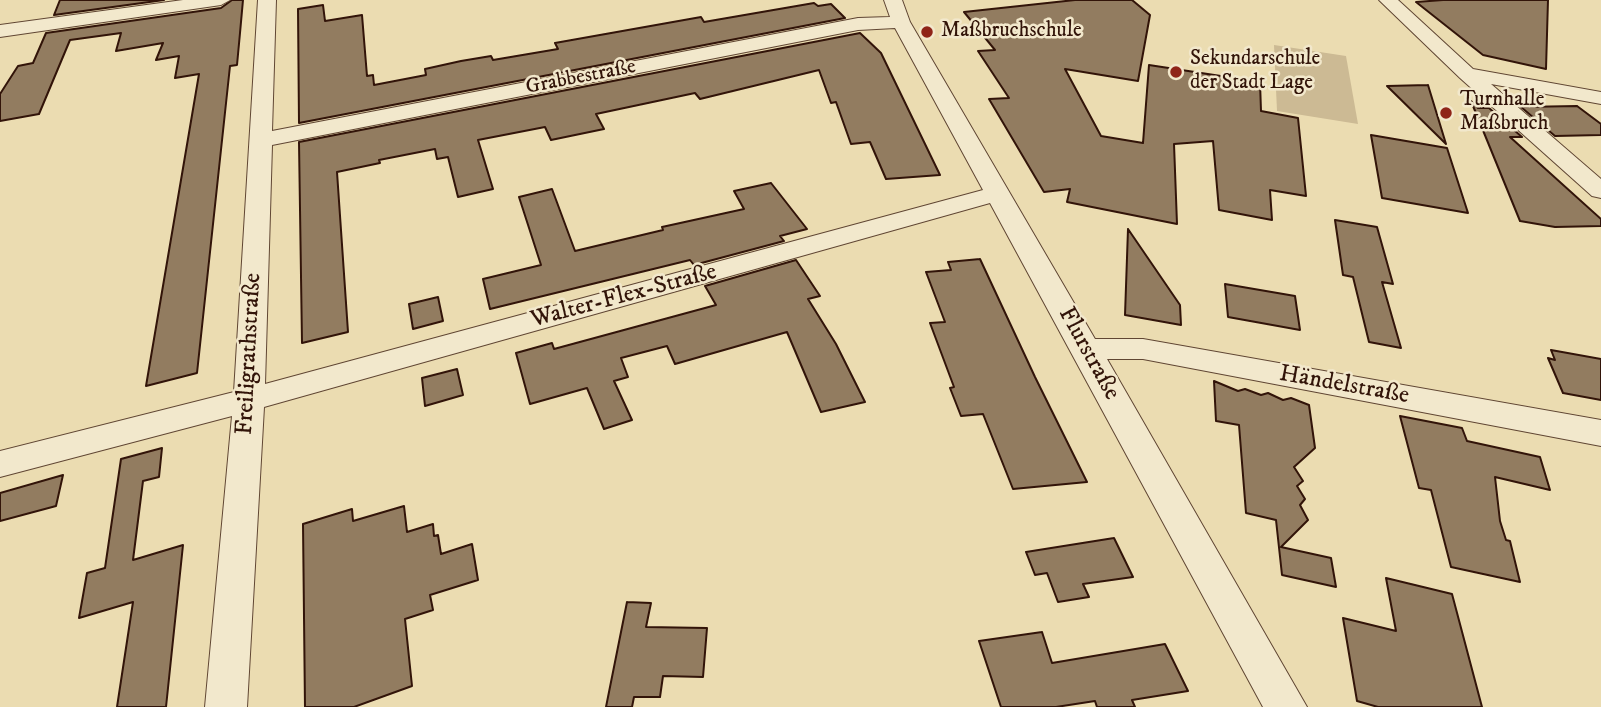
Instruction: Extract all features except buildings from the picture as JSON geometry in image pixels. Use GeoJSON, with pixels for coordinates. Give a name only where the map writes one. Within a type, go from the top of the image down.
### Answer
{"type":"FeatureCollection","features":[{"type":"Feature","properties":{"kind":"street"},"geometry":{"type":"LineString","coordinates":[[1,32],[222,0]]}},
{"type":"Feature","properties":{"kind":"street","name":"Freiligrathstraße"},"geometry":{"type":"LineString","coordinates":[[226,707],[249,400],[267,0]]}},
{"type":"Feature","properties":{"kind":"street"},"geometry":{"type":"LineString","coordinates":[[1388,0],[1467,74],[1601,191]]}},
{"type":"Feature","properties":{"kind":"street","name":"Grabbestraße"},"geometry":{"type":"LineString","coordinates":[[262,140],[858,24],[897,11]]}},
{"type":"Feature","properties":{"kind":"street","name":"Flurstraße"},"geometry":{"type":"LineString","coordinates":[[897,11],[1286,707]]}},
{"type":"Feature","properties":{"kind":"street"},"geometry":{"type":"LineString","coordinates":[[1467,74],[1601,98]]}},
{"type":"Feature","properties":{"kind":"street","name":"Walter-Flex-Straße"},"geometry":{"type":"LineString","coordinates":[[0,464],[249,400],[998,193]]}},
{"type":"Feature","properties":{"kind":"street","name":"Händelstraße"},"geometry":{"type":"LineString","coordinates":[[1086,349],[1143,349],[1601,432]]}},
{"type":"Feature","properties":{"kind":"shaded area"},"geometry":{"type":"Polygon","coordinates":[[[1274,45],[1346,56],[1358,124],[1277,111],[1274,45]]]}},
{"type":"Feature","properties":{"kind":"place","name":"Maßbruchschule"},"geometry":{"type":"Point","coordinates":[927,32]}},
{"type":"Feature","properties":{"kind":"place","name":"Sekundarschule der Stadt Lage"},"geometry":{"type":"Point","coordinates":[1176,72]}},
{"type":"Feature","properties":{"kind":"place","name":"Turnhalle Maßbruch"},"geometry":{"type":"Point","coordinates":[1446,113]}}]}
